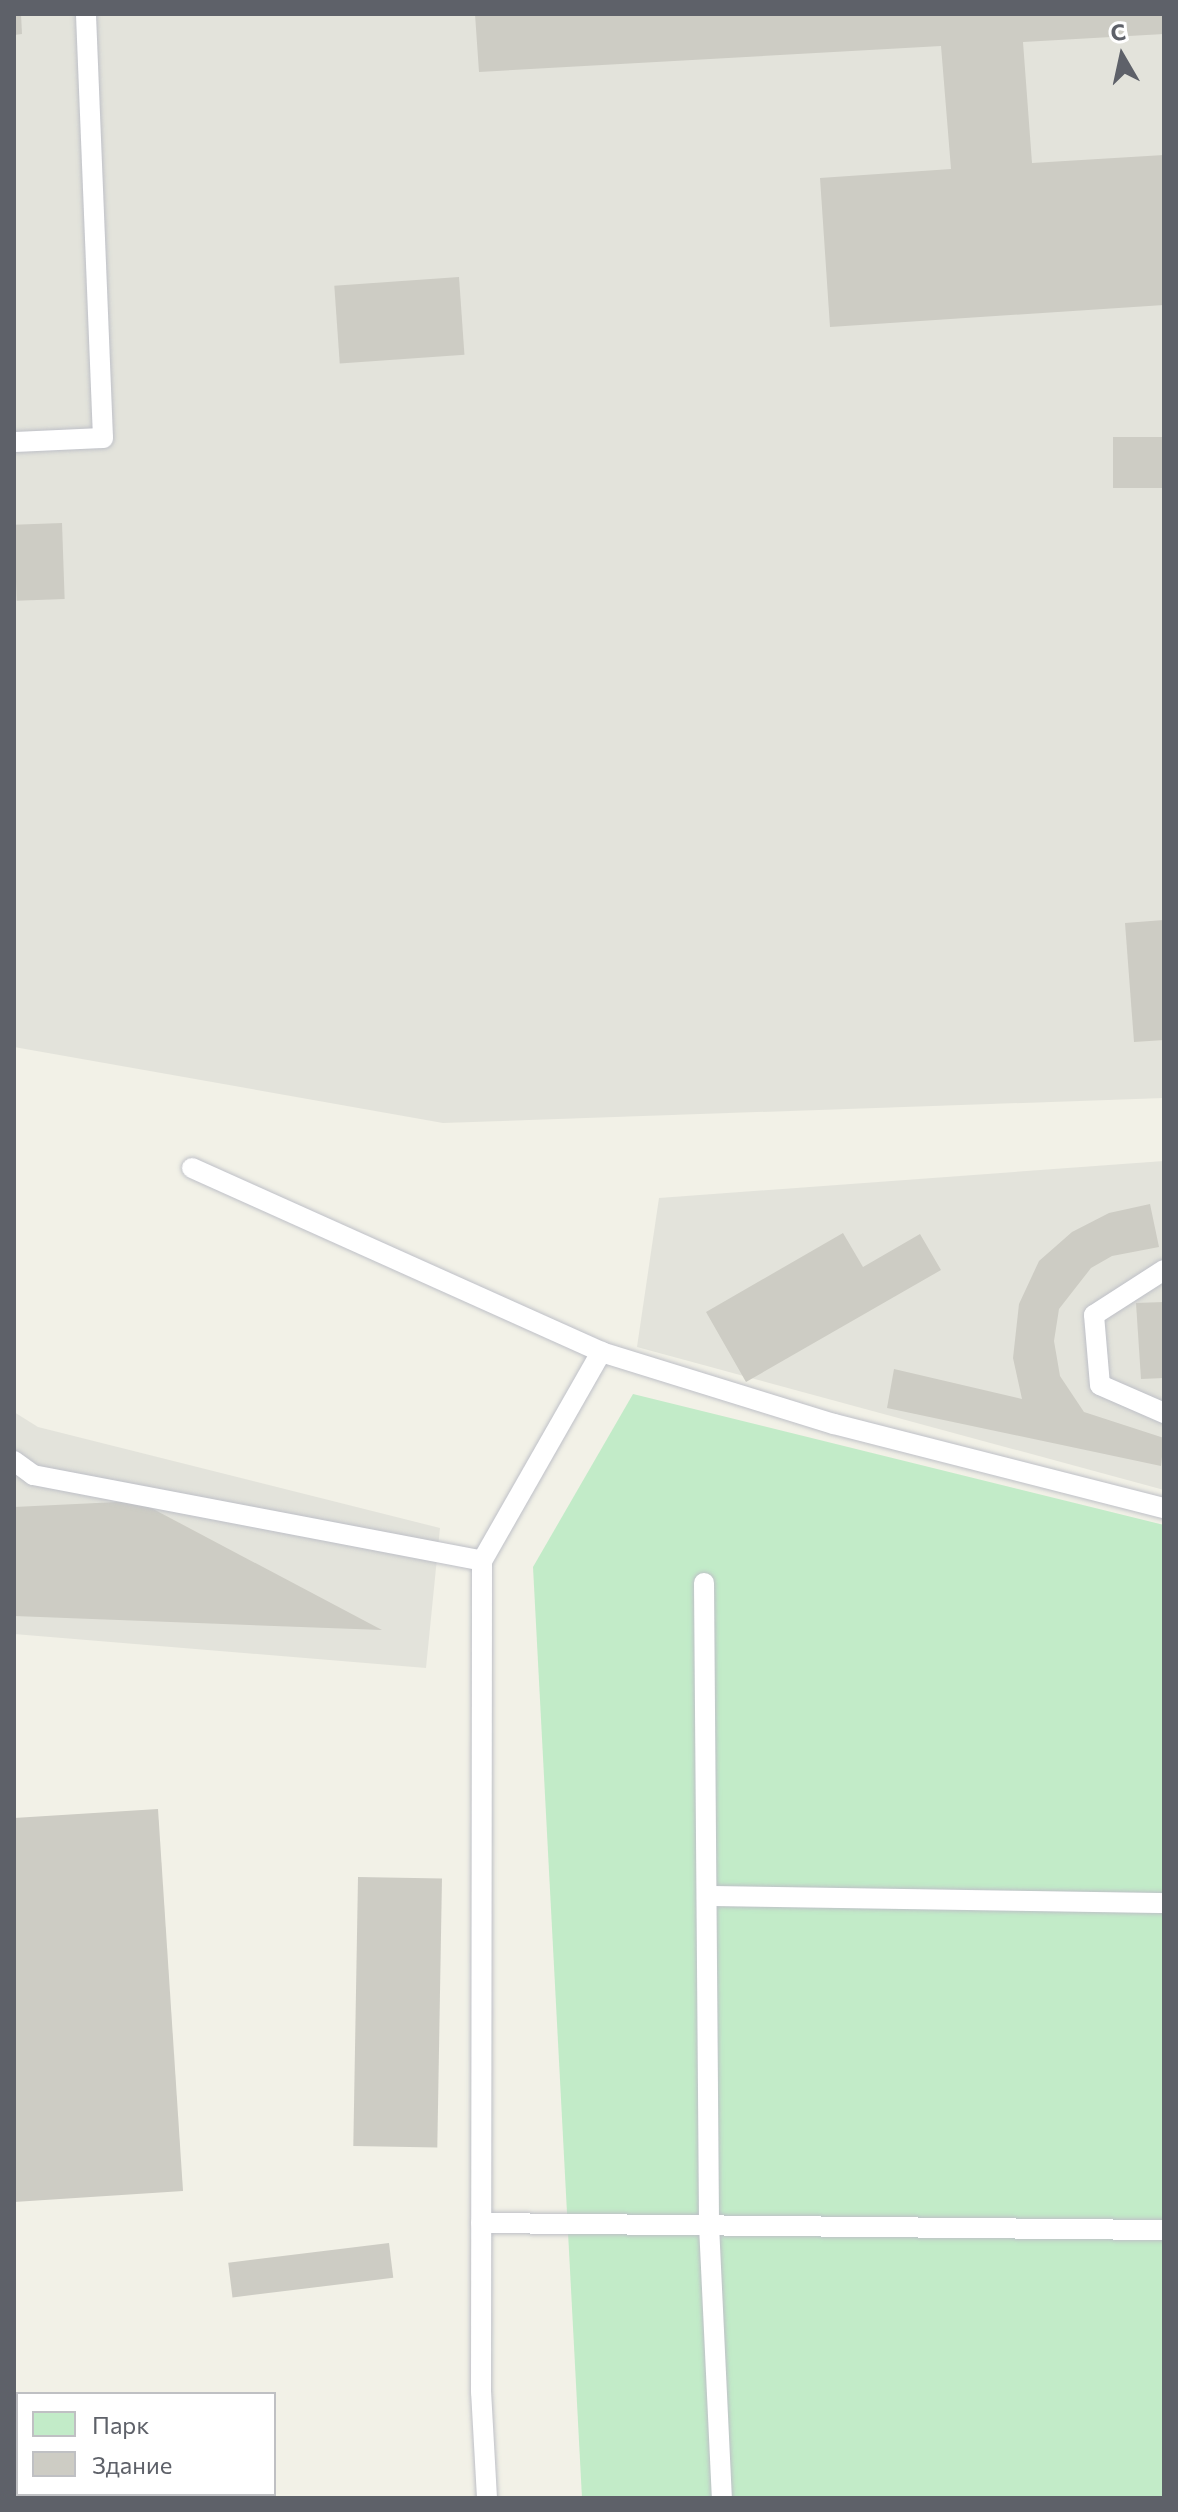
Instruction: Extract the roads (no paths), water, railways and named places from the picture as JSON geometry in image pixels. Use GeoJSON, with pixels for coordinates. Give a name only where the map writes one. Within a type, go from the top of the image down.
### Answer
{"type":"FeatureCollection","features":[{"type":"Feature","properties":{"kind":"lane"},"geometry":{"type":"LineString","coordinates":[[14,442],[103,438],[86,14]]}},
{"type":"Feature","properties":{"kind":"lane"},"geometry":{"type":"LineString","coordinates":[[192,1168],[601,1352],[834,1424],[1164,1508]]}},
{"type":"Feature","properties":{"kind":"lane"},"geometry":{"type":"LineString","coordinates":[[1164,1270],[1094,1315],[1100,1385],[1164,1413]]}},
{"type":"Feature","properties":{"kind":"lane"},"geometry":{"type":"LineString","coordinates":[[487,2498],[481,2223],[482,1561],[601,1352]]}},
{"type":"Feature","properties":{"kind":"lane"},"geometry":{"type":"LineString","coordinates":[[14,1461],[23,1475],[482,1561]]}},
{"type":"Feature","properties":{"kind":"lane"},"geometry":{"type":"LineString","coordinates":[[704,1583],[709,2225],[722,2498]]}},
{"type":"Feature","properties":{"kind":"lane"},"geometry":{"type":"LineString","coordinates":[[707,1896],[1164,1903]]}},
{"type":"Feature","properties":{"kind":"lane"},"geometry":{"type":"LineString","coordinates":[[481,2223],[1164,2230]]}}]}
